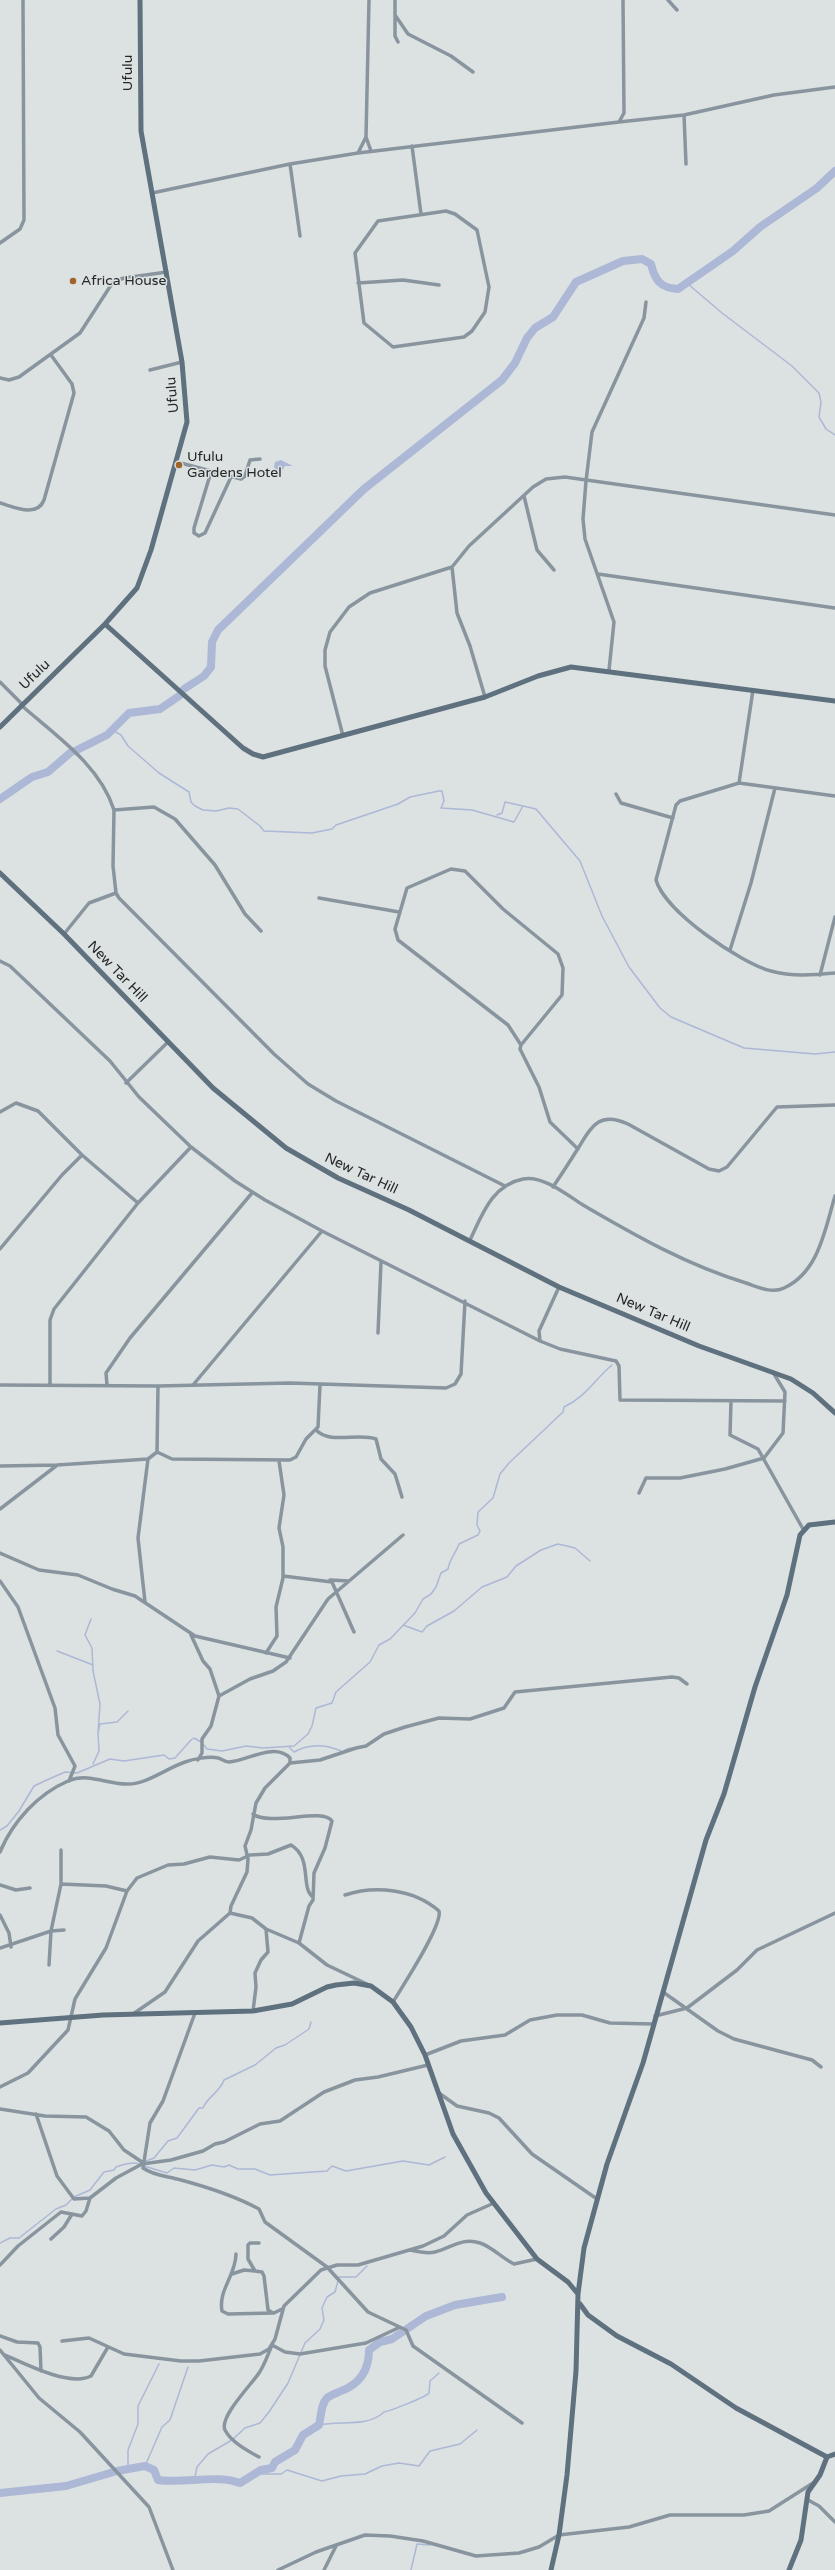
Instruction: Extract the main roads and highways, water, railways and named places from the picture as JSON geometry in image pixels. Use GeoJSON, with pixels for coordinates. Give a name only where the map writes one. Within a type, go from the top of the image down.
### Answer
{"type":"FeatureCollection","features":[{"type":"Feature","properties":{"kind":"water"},"geometry":{"type":"Polygon","coordinates":[[[281,460],[293,466],[285,466],[281,472],[277,471],[274,467],[275,462],[281,460]]]}},
{"type":"Feature","properties":{"kind":"waterway"},"geometry":{"type":"LineString","coordinates":[[184,689],[204,676],[211,667],[212,642],[218,630],[364,489],[502,380],[515,363],[527,338],[535,328],[553,317],[576,282],[623,261],[642,259],[651,264],[657,279],[663,285],[678,289],[733,251],[760,227],[817,188],[835,171]]}},
{"type":"Feature","properties":{"kind":"waterway"},"geometry":{"type":"LineString","coordinates":[[688,284],[722,313],[792,366],[819,393],[821,402],[819,417],[826,429],[835,435]]}},
{"type":"Feature","properties":{"kind":"waterway"},"geometry":{"type":"LineString","coordinates":[[75,751],[107,735],[129,713],[160,709],[179,696]]}},
{"type":"Feature","properties":{"kind":"waterway"},"geometry":{"type":"LineString","coordinates":[[112,730],[121,735],[128,746],[159,773],[189,792],[191,802],[195,806],[203,810],[216,811],[229,808],[238,809],[260,826],[264,831],[312,833],[332,829],[336,825],[398,804],[410,797],[439,791],[442,791],[444,801],[441,808],[472,810],[514,822],[523,806],[536,809],[580,861],[602,916],[629,967],[660,1008],[671,1017],[744,1048],[815,1054],[835,1052]]}},
{"type":"Feature","properties":{"kind":"waterway"},"geometry":{"type":"LineString","coordinates":[[0,799],[32,777],[48,772],[70,753]]}},
{"type":"Feature","properties":{"kind":"waterway"},"geometry":{"type":"LineString","coordinates":[[497,815],[502,813],[505,802],[523,806]]}},
{"type":"Feature","properties":{"kind":"waterway"},"geometry":{"type":"LineString","coordinates":[[204,1745],[207,1749],[222,1751],[246,1746],[263,1748],[294,1746],[308,1734],[312,1726],[316,1708],[332,1703],[336,1692],[370,1662],[379,1645],[390,1639],[415,1613],[423,1599],[431,1594],[436,1587],[441,1573],[448,1569],[459,1544],[478,1535],[480,1531],[477,1525],[478,1512],[493,1498],[500,1474],[509,1463],[563,1412],[564,1407],[572,1403],[584,1393],[612,1365]]}},
{"type":"Feature","properties":{"kind":"waterway"},"geometry":{"type":"LineString","coordinates":[[403,1625],[422,1632],[427,1626],[454,1611],[482,1587],[507,1577],[516,1566],[541,1550],[558,1544],[575,1548],[590,1561]]}},
{"type":"Feature","properties":{"kind":"waterway"},"geometry":{"type":"LineString","coordinates":[[91,1619],[85,1635],[92,1648],[93,1671],[100,1704],[98,1733]]}},
{"type":"Feature","properties":{"kind":"waterway"},"geometry":{"type":"LineString","coordinates":[[57,1651],[93,1665]]}},
{"type":"Feature","properties":{"kind":"waterway"},"geometry":{"type":"LineString","coordinates":[[93,1764],[99,1751],[98,1733],[100,1724],[117,1722],[128,1711]]}},
{"type":"Feature","properties":{"kind":"waterway"},"geometry":{"type":"LineString","coordinates":[[0,1830],[7,1826],[19,1811],[34,1786],[49,1779],[65,1772],[77,1773],[110,1759],[124,1761],[164,1755],[169,1759],[175,1758],[194,1738],[201,1742]]}},
{"type":"Feature","properties":{"kind":"waterway"},"geometry":{"type":"LineString","coordinates":[[289,1747],[294,1752],[312,1746],[329,1747],[341,1751]]}},
{"type":"Feature","properties":{"kind":"waterway"},"geometry":{"type":"LineString","coordinates":[[345,1750],[350,1748]]}},
{"type":"Feature","properties":{"kind":"waterway"},"geometry":{"type":"LineString","coordinates":[[146,2161],[154,2158],[168,2141],[177,2138],[199,2108],[203,2108],[208,2100],[220,2088],[224,2080],[255,2065],[276,2048],[285,2045],[309,2029],[311,2022]]}},
{"type":"Feature","properties":{"kind":"waterway"},"geometry":{"type":"LineString","coordinates":[[144,2166],[167,2173],[174,2168],[195,2170],[212,2165],[224,2167],[229,2165],[238,2169],[255,2169],[270,2175],[327,2171],[332,2166],[346,2171],[403,2161],[429,2165],[445,2157]]}},
{"type":"Feature","properties":{"kind":"waterway"},"geometry":{"type":"LineString","coordinates":[[0,2243],[10,2238],[19,2238],[56,2209],[66,2205],[74,2197],[90,2190],[104,2172],[114,2170],[116,2167],[128,2164],[139,2164]]}},
{"type":"Feature","properties":{"kind":"waterway"},"geometry":{"type":"LineString","coordinates":[[194,2481],[197,2467],[208,2454],[232,2440],[245,2428],[260,2423],[269,2412],[288,2383],[305,2343],[320,2329],[324,2320],[322,2308],[327,2297],[335,2292],[339,2277],[356,2277],[367,2266]]}},
{"type":"Feature","properties":{"kind":"waterway"},"geometry":{"type":"LineString","coordinates":[[0,2493],[66,2486],[117,2471],[145,2466],[154,2470],[158,2480],[179,2481],[222,2479],[240,2483],[261,2470],[272,2468],[275,2462],[295,2450],[303,2435],[319,2425],[322,2407],[327,2398],[348,2388],[358,2380],[365,2370],[369,2357],[369,2350],[380,2342],[392,2339],[426,2316],[455,2305],[502,2297]]}},
{"type":"Feature","properties":{"kind":"waterway"},"geometry":{"type":"LineString","coordinates":[[128,2468],[128,2450],[138,2424],[138,2406],[159,2364]]}},
{"type":"Feature","properties":{"kind":"waterway"},"geometry":{"type":"LineString","coordinates":[[145,2466],[162,2427],[170,2420],[188,2367]]}},
{"type":"Feature","properties":{"kind":"waterway"},"geometry":{"type":"LineString","coordinates":[[319,2425],[362,2422],[377,2417],[384,2412],[408,2404],[429,2393],[430,2381],[439,2373]]}},
{"type":"Feature","properties":{"kind":"waterway"},"geometry":{"type":"LineString","coordinates":[[258,2474],[281,2474],[287,2470],[322,2481],[341,2476],[365,2474],[382,2466],[399,2463],[419,2466],[430,2451],[460,2444],[477,2430]]}},
{"type":"Feature","properties":{"kind":"waterway"},"geometry":{"type":"LineString","coordinates":[[411,2570],[417,2544],[430,2545]]}},
{"type":"Feature","properties":{"kind":"place","name":"Africa House"},"geometry":{"type":"Point","coordinates":[73,281]}},
{"type":"Feature","properties":{"kind":"place","name":"Ufulu Gardens Hotel"},"geometry":{"type":"Point","coordinates":[179,465]}}]}
